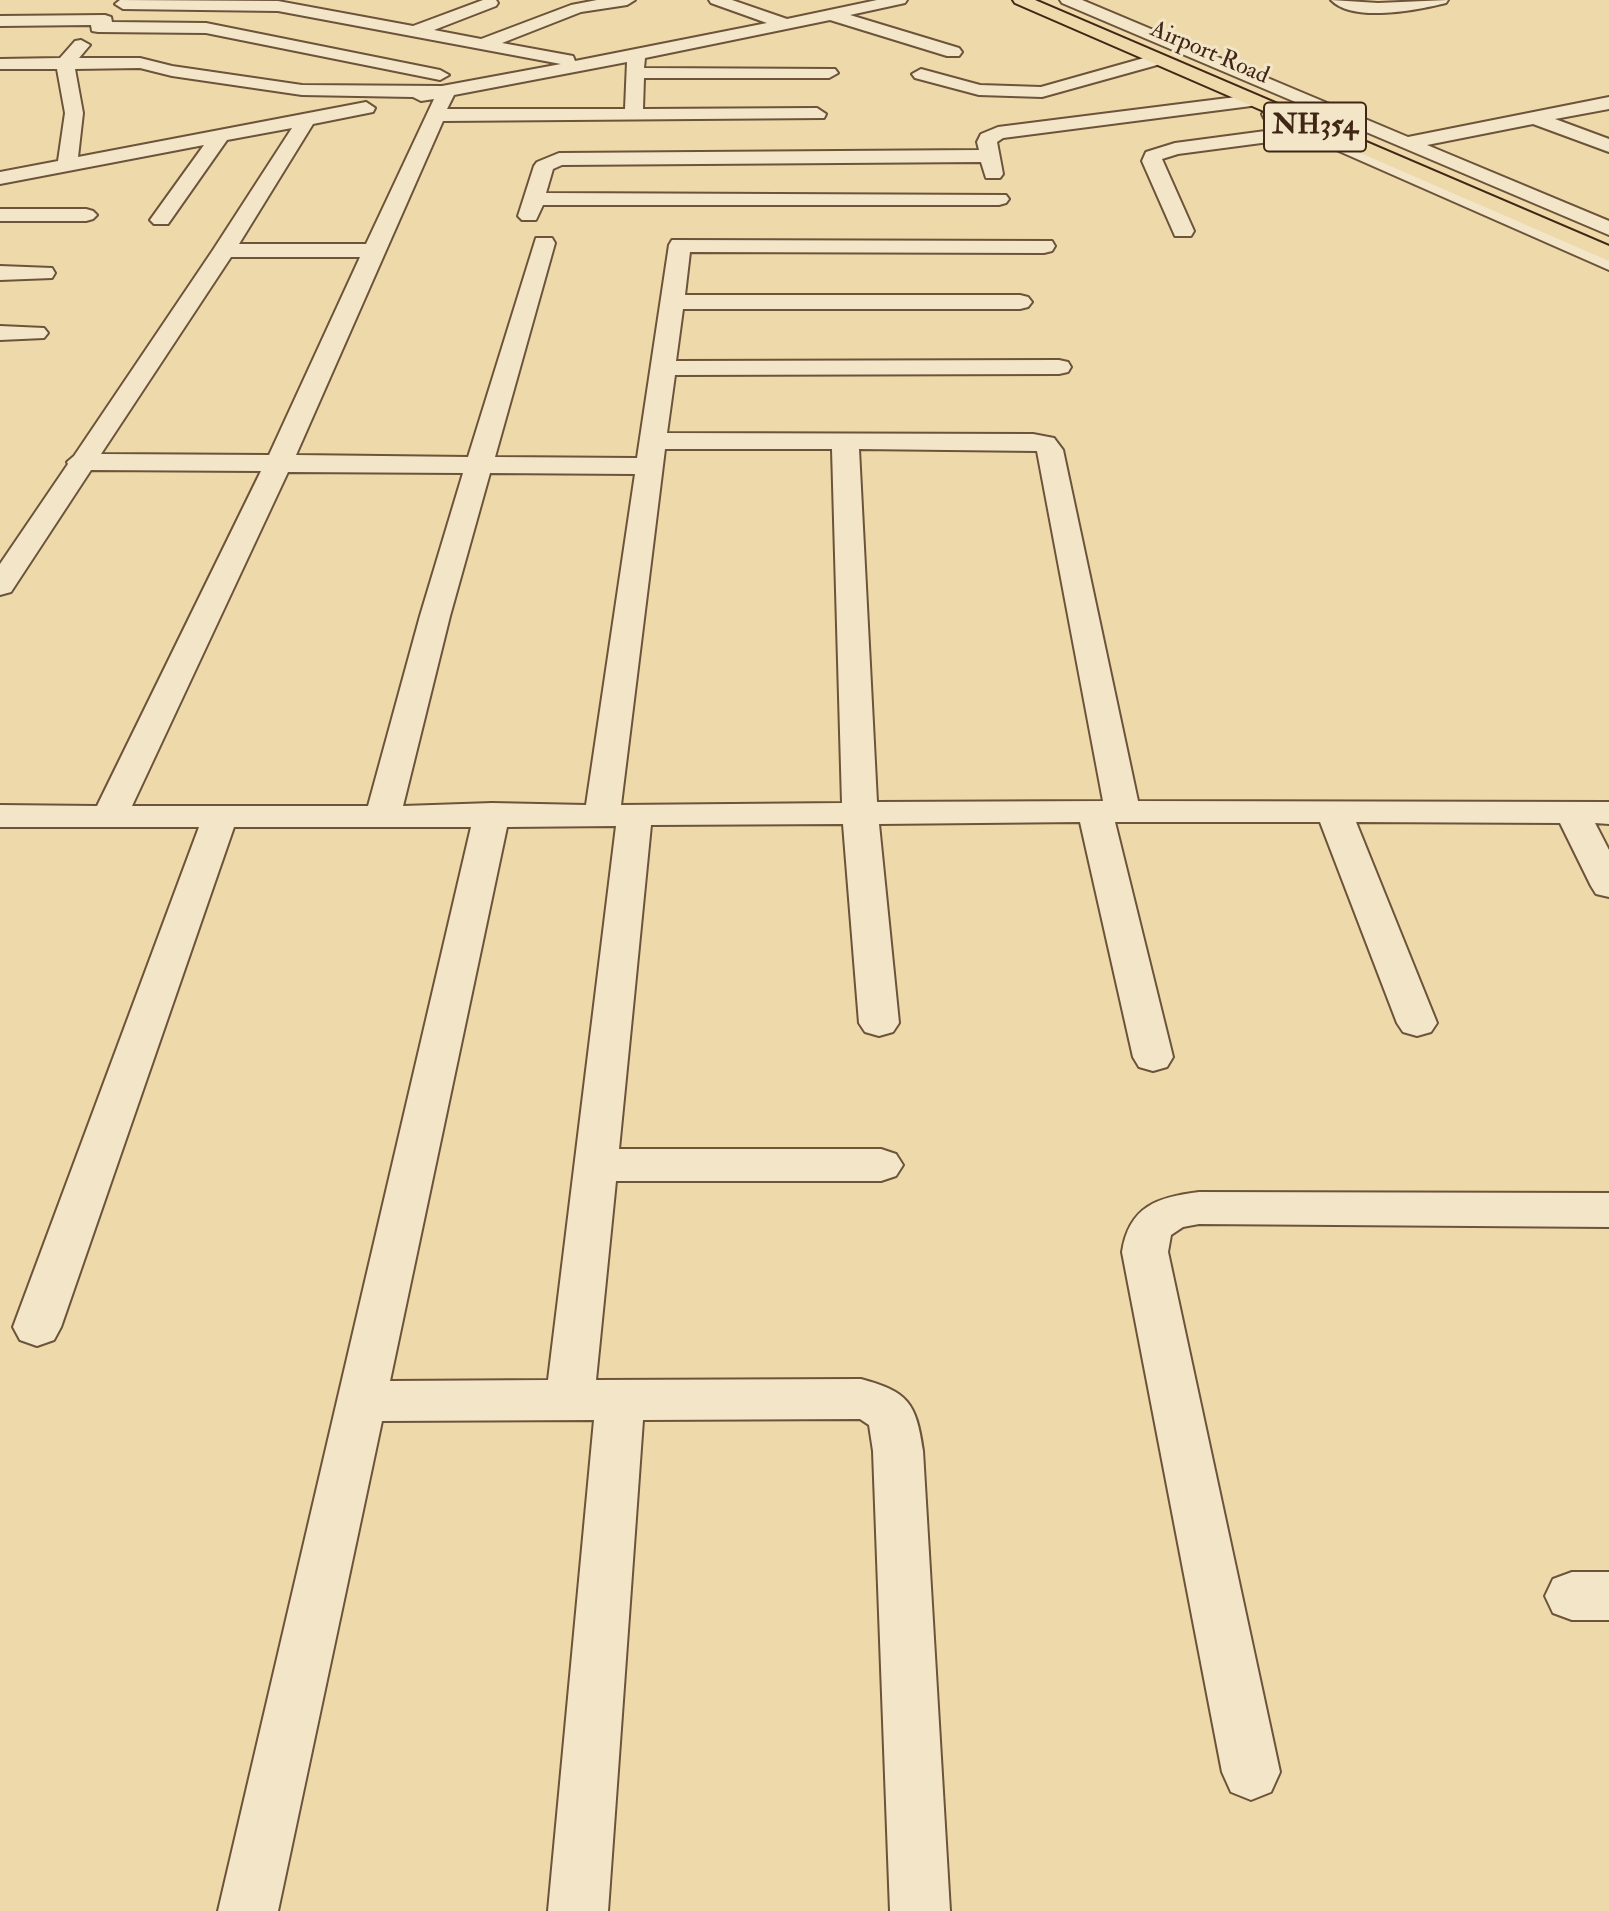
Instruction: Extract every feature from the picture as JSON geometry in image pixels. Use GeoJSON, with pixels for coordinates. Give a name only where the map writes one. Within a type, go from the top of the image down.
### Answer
{"type":"FeatureCollection","features":[{"type":"Feature","properties":{"kind":"highway","name":"Airport Road"},"geometry":{"type":"LineString","coordinates":[[1021,0],[1609,254]]}},
{"type":"Feature","properties":{"kind":"highway","name":"Airport Road"},"geometry":{"type":"LineString","coordinates":[[1048,0],[1399,145],[1609,238]]}},
{"type":"Feature","properties":{"kind":"street"},"geometry":{"type":"LineString","coordinates":[[337,16],[349,0]]}},
{"type":"Feature","properties":{"kind":"street"},"geometry":{"type":"LineString","coordinates":[[482,44],[577,8],[627,0]]}},
{"type":"Feature","properties":{"kind":"street"},"geometry":{"type":"LineString","coordinates":[[717,0],[787,25]]}},
{"type":"Feature","properties":{"kind":"street"},"geometry":{"type":"LineString","coordinates":[[630,63],[899,0]]}},
{"type":"Feature","properties":{"kind":"street"},"geometry":{"type":"LineString","coordinates":[[1010,0],[1609,263]]}},
{"type":"Feature","properties":{"kind":"street"},"geometry":{"type":"LineString","coordinates":[[1068,0],[1399,145],[1609,229]]}},
{"type":"Feature","properties":{"kind":"street"},"geometry":{"type":"LineString","coordinates":[[1339,0],[1360,7],[1382,9],[1440,0]]}},
{"type":"Feature","properties":{"kind":"street"},"geometry":{"type":"LineString","coordinates":[[65,63],[125,2],[266,5],[589,64]]}},
{"type":"Feature","properties":{"kind":"street"},"geometry":{"type":"LineString","coordinates":[[415,31],[491,3]]}},
{"type":"Feature","properties":{"kind":"street"},"geometry":{"type":"LineString","coordinates":[[832,15],[953,52]]}},
{"type":"Feature","properties":{"kind":"street"},"geometry":{"type":"LineString","coordinates":[[0,21],[206,28],[486,84]]}},
{"type":"Feature","properties":{"kind":"street"},"geometry":{"type":"LineString","coordinates":[[623,36],[630,63],[634,115]]}},
{"type":"Feature","properties":{"kind":"street"},"geometry":{"type":"LineString","coordinates":[[921,74],[979,90],[1042,92],[1150,61]]}},
{"type":"Feature","properties":{"kind":"street"},"geometry":{"type":"LineString","coordinates":[[65,63],[74,113],[67,166]]}},
{"type":"Feature","properties":{"kind":"street"},"geometry":{"type":"LineString","coordinates":[[0,64],[140,63],[172,71],[302,90],[441,103],[634,115],[817,114]]}},
{"type":"Feature","properties":{"kind":"street"},"geometry":{"type":"LineString","coordinates":[[0,177],[307,119],[441,103],[486,84],[589,64],[630,63],[830,73]]}},
{"type":"Feature","properties":{"kind":"street"},"geometry":{"type":"LineString","coordinates":[[989,156],[559,159],[544,166],[531,207],[1001,207],[989,156],[988,138],[998,134],[1244,102]]}},
{"type":"Feature","properties":{"kind":"street"},"geometry":{"type":"LineString","coordinates":[[110,816],[278,465],[441,103]]}},
{"type":"Feature","properties":{"kind":"street"},"geometry":{"type":"LineString","coordinates":[[1399,145],[1609,103]]}},
{"type":"Feature","properties":{"kind":"street"},"geometry":{"type":"LineString","coordinates":[[1535,118],[1609,146]]}},
{"type":"Feature","properties":{"kind":"street"},"geometry":{"type":"LineString","coordinates":[[0,586],[80,462],[224,250],[307,119]]}},
{"type":"Feature","properties":{"kind":"street"},"geometry":{"type":"LineString","coordinates":[[1183,231],[1152,161],[1153,156],[1175,149],[1310,131]]}},
{"type":"Feature","properties":{"kind":"street"},"geometry":{"type":"LineString","coordinates":[[161,220],[220,136]]}},
{"type":"Feature","properties":{"kind":"street"},"geometry":{"type":"LineString","coordinates":[[0,215],[86,215]]}},
{"type":"Feature","properties":{"kind":"street"},"geometry":{"type":"LineString","coordinates":[[578,1911],[595,1400],[595,1165],[619,814],[651,454],[681,234],[1044,246]]}},
{"type":"Feature","properties":{"kind":"street"},"geometry":{"type":"LineString","coordinates":[[383,817],[435,616],[544,243]]}},
{"type":"Feature","properties":{"kind":"street"},"geometry":{"type":"LineString","coordinates":[[224,250],[376,251]]}},
{"type":"Feature","properties":{"kind":"street"},"geometry":{"type":"LineString","coordinates":[[0,273],[44,273]]}},
{"type":"Feature","properties":{"kind":"street"},"geometry":{"type":"LineString","coordinates":[[673,302],[1020,302]]}},
{"type":"Feature","properties":{"kind":"street"},"geometry":{"type":"LineString","coordinates":[[0,333],[36,333]]}},
{"type":"Feature","properties":{"kind":"street"},"geometry":{"type":"LineString","coordinates":[[662,368],[1059,367]]}},
{"type":"Feature","properties":{"kind":"street"},"geometry":{"type":"LineString","coordinates":[[80,462],[479,466],[845,441],[1033,442],[1048,447],[1153,1057]]}},
{"type":"Feature","properties":{"kind":"street"},"geometry":{"type":"LineString","coordinates":[[845,441],[860,814],[879,1023]]}},
{"type":"Feature","properties":{"kind":"street"},"geometry":{"type":"LineString","coordinates":[[1334,812],[1418,1023]]}},
{"type":"Feature","properties":{"kind":"street"},"geometry":{"type":"LineString","coordinates":[[1572,813],[1609,886]]}},
{"type":"Feature","properties":{"kind":"street"},"geometry":{"type":"LineString","coordinates":[[0,816],[1609,813]]}},
{"type":"Feature","properties":{"kind":"street"},"geometry":{"type":"LineString","coordinates":[[248,1911],[492,814]]}},
{"type":"Feature","properties":{"kind":"street"},"geometry":{"type":"LineString","coordinates":[[37,1327],[221,815]]}},
{"type":"Feature","properties":{"kind":"street"},"geometry":{"type":"LineString","coordinates":[[595,1165],[881,1165]]}},
{"type":"Feature","properties":{"kind":"street"},"geometry":{"type":"LineString","coordinates":[[1251,1772],[1145,1252],[1146,1235],[1159,1220],[1174,1211],[1199,1208],[1609,1210]]}},
{"type":"Feature","properties":{"kind":"street"},"geometry":{"type":"LineString","coordinates":[[362,1401],[861,1399],[879,1403],[890,1413],[898,1451],[920,1911]]}}]}
